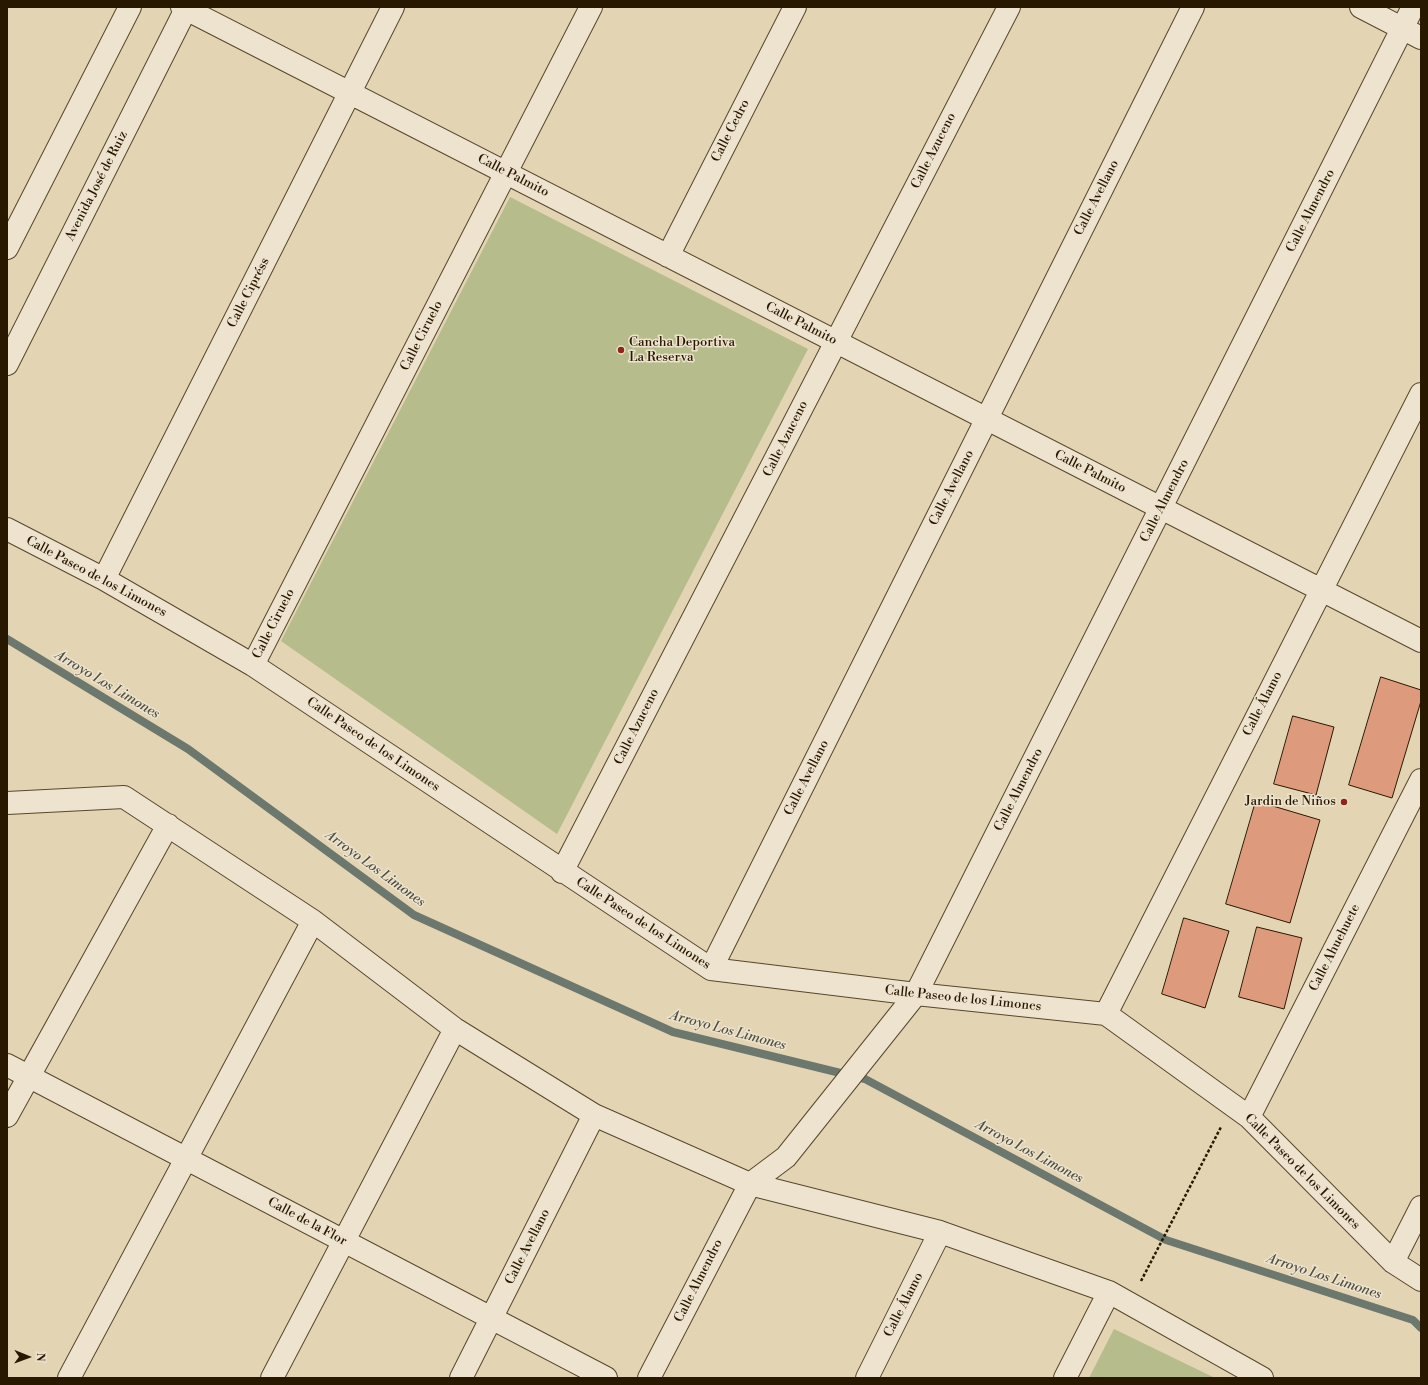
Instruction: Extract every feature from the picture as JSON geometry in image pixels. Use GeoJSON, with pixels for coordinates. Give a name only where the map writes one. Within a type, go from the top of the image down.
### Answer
{"type":"FeatureCollection","features":[{"type":"Feature","properties":{"kind":"street"},"geometry":{"type":"LineString","coordinates":[[7,248],[130,7]]}},
{"type":"Feature","properties":{"kind":"street","name":"Calle Cipréss"},"geometry":{"type":"LineString","coordinates":[[104,579],[393,7]]}},
{"type":"Feature","properties":{"kind":"street","name":"Calle Ciruelo"},"geometry":{"type":"LineString","coordinates":[[253,665],[591,7]]}},
{"type":"Feature","properties":{"kind":"street","name":"Calle Cedro"},"geometry":{"type":"LineString","coordinates":[[668,256],[795,7]]}},
{"type":"Feature","properties":{"kind":"street","name":"Calle Azuceno"},"geometry":{"type":"LineString","coordinates":[[562,872],[1009,7]]}},
{"type":"Feature","properties":{"kind":"street","name":"Calle Avellano"},"geometry":{"type":"LineString","coordinates":[[711,969],[1193,7]]}},
{"type":"Feature","properties":{"kind":"street"},"geometry":{"type":"LineString","coordinates":[[1361,7],[1412,33]]}},
{"type":"Feature","properties":{"kind":"street","name":"Calle Almendro"},"geometry":{"type":"LineString","coordinates":[[649,1378],[750,1184],[786,1157],[820,1117],[880,1038],[916,994],[1161,508],[1412,33],[1413,7]]}},
{"type":"Feature","properties":{"kind":"street","name":"Calle Palmito"},"geometry":{"type":"LineString","coordinates":[[185,8],[1421,641]]}},
{"type":"Feature","properties":{"kind":"street","name":"Avenida José de Ruiz"},"geometry":{"type":"LineString","coordinates":[[7,364],[185,8]]}},
{"type":"Feature","properties":{"kind":"street","name":"Calle Álamo"},"geometry":{"type":"LineString","coordinates":[[1106,1014],[1421,394]]}},
{"type":"Feature","properties":{"kind":"street","name":"Calle Paseo de los Limones"},"geometry":{"type":"LineString","coordinates":[[7,529],[104,579],[253,665],[562,872],[711,969],[916,994],[1106,1014],[1240,1111],[1393,1262],[1421,1280]]}},
{"type":"Feature","properties":{"kind":"street","name":"Calle Ahuehuete"},"geometry":{"type":"LineString","coordinates":[[1240,1111],[1421,780]]}},
{"type":"Feature","properties":{"kind":"street"},"geometry":{"type":"LineString","coordinates":[[7,803],[124,797],[313,921],[455,1029],[594,1115],[750,1184],[940,1232],[1108,1292],[1262,1378]]}},
{"type":"Feature","properties":{"kind":"street"},"geometry":{"type":"LineString","coordinates":[[7,1116],[168,825]]}},
{"type":"Feature","properties":{"kind":"street"},"geometry":{"type":"LineString","coordinates":[[69,1378],[313,921]]}},
{"type":"Feature","properties":{"kind":"street"},"geometry":{"type":"LineString","coordinates":[[272,1378],[455,1029]]}},
{"type":"Feature","properties":{"kind":"street","name":"Calle de la Flor"},"geometry":{"type":"LineString","coordinates":[[7,1065],[606,1378]]}},
{"type":"Feature","properties":{"kind":"street","name":"Calle Avellano"},"geometry":{"type":"LineString","coordinates":[[461,1378],[594,1115]]}},
{"type":"Feature","properties":{"kind":"street"},"geometry":{"type":"LineString","coordinates":[[1393,1262],[1421,1207]]}},
{"type":"Feature","properties":{"kind":"street","name":"Calle Álamo"},"geometry":{"type":"LineString","coordinates":[[867,1378],[940,1232]]}},
{"type":"Feature","properties":{"kind":"street"},"geometry":{"type":"LineString","coordinates":[[1065,1378],[1108,1292]]}},
{"type":"Feature","properties":{"kind":"path"},"geometry":{"type":"LineString","coordinates":[[1145,1274],[1170,1225],[1240,1111]]}},
{"type":"Feature","properties":{"kind":"green space"},"geometry":{"type":"Polygon","coordinates":[[[510,197],[808,349],[557,834],[281,641],[510,197]]]}},
{"type":"Feature","properties":{"kind":"green space"},"geometry":{"type":"Polygon","coordinates":[[[1114,1329],[1215,1378],[1089,1378],[1114,1329]]]}},
{"type":"Feature","properties":{"kind":"building"},"geometry":{"type":"Polygon","coordinates":[[[1381,677],[1421,690],[1421,701],[1392,798],[1349,785],[1381,677]]]}},
{"type":"Feature","properties":{"kind":"building"},"geometry":{"type":"Polygon","coordinates":[[[1293,716],[1334,727],[1316,795],[1274,784],[1293,716]]]}},
{"type":"Feature","properties":{"kind":"building"},"geometry":{"type":"Polygon","coordinates":[[[1256,801],[1320,820],[1290,923],[1226,904],[1256,801]]]}},
{"type":"Feature","properties":{"kind":"building"},"geometry":{"type":"Polygon","coordinates":[[[1184,918],[1229,931],[1205,1008],[1162,994],[1184,918]]]}},
{"type":"Feature","properties":{"kind":"building"},"geometry":{"type":"Polygon","coordinates":[[[1257,927],[1302,938],[1284,1009],[1239,997],[1257,927]]]}},
{"type":"Feature","properties":{"kind":"waterway","name":"Arroyo Los Limones"},"geometry":{"type":"LineString","coordinates":[[7,639],[188,749],[414,915],[673,1032],[865,1079],[1166,1240],[1413,1320],[1421,1328]]}},
{"type":"Feature","properties":{"kind":"place","name":"Cancha Deportiva La Reserva"},"geometry":{"type":"Point","coordinates":[621,350]}},
{"type":"Feature","properties":{"kind":"place","name":"Jardin de Niños"},"geometry":{"type":"Point","coordinates":[1344,802]}}]}
